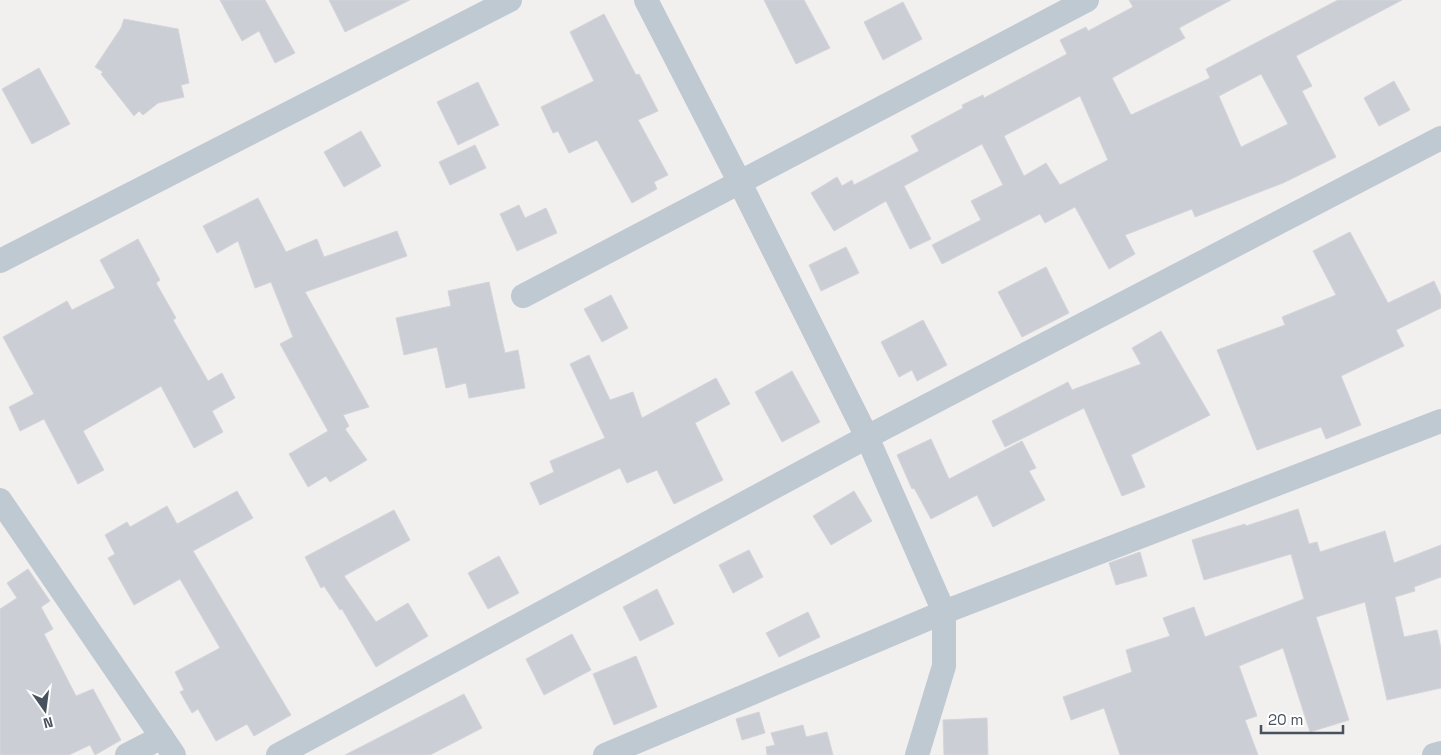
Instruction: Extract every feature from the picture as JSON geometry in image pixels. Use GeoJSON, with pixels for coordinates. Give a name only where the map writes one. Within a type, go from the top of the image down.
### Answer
{"type":"FeatureCollection","features":[{"type":"Feature","properties":{"kind":"street"},"geometry":{"type":"LineString","coordinates":[[0,261],[510,0]]}},
{"type":"Feature","properties":{"kind":"street"},"geometry":{"type":"LineString","coordinates":[[646,0],[867,437],[944,612],[944,666],[918,755]]}},
{"type":"Feature","properties":{"kind":"street"},"geometry":{"type":"LineString","coordinates":[[523,296],[1087,0]]}},
{"type":"Feature","properties":{"kind":"street"},"geometry":{"type":"LineString","coordinates":[[278,755],[867,437],[1441,138]]}},
{"type":"Feature","properties":{"kind":"street"},"geometry":{"type":"LineString","coordinates":[[605,755],[944,612],[1441,421]]}},
{"type":"Feature","properties":{"kind":"street"},"geometry":{"type":"LineString","coordinates":[[0,500],[168,746],[127,755]]}},
{"type":"Feature","properties":{"kind":"street"},"geometry":{"type":"LineString","coordinates":[[1434,755],[1441,753]]}},
{"type":"Feature","properties":{"kind":"building"},"geometry":{"type":"Polygon","coordinates":[[[220,0],[265,0],[295,53],[275,63],[259,31],[242,41],[220,0]]]}},
{"type":"Feature","properties":{"kind":"building"},"geometry":{"type":"Polygon","coordinates":[[[329,0],[410,0],[345,32],[329,0]]]}},
{"type":"Feature","properties":{"kind":"building"},"geometry":{"type":"Polygon","coordinates":[[[764,0],[804,0],[830,48],[796,64],[764,0]]]}},
{"type":"Feature","properties":{"kind":"building"},"geometry":{"type":"Polygon","coordinates":[[[1129,0],[1231,0],[1179,28],[1185,38],[1112,78],[1131,115],[1210,78],[1206,69],[1338,0],[1402,0],[1296,56],[1312,86],[1302,91],[1336,157],[1283,183],[1195,217],[1192,209],[1125,235],[1135,254],[1109,269],[1075,207],[1045,223],[1040,214],[942,264],[932,245],[981,220],[971,201],[1003,185],[982,144],[904,186],[931,239],[910,249],[886,201],[834,231],[811,193],[837,177],[842,186],[852,180],[854,185],[919,151],[911,136],[963,108],[962,105],[983,95],[984,98],[1067,54],[1060,40],[1086,27],[1088,31],[1133,7],[1129,0]],[[1261,74],[1219,96],[1217,92],[1241,147],[1288,124],[1261,74]],[[1080,96],[1004,136],[1024,176],[1046,163],[1060,185],[1108,160],[1080,96]]]}},
{"type":"Feature","properties":{"kind":"building"},"geometry":{"type":"Polygon","coordinates":[[[903,2],[922,39],[883,60],[864,22],[903,2]]]}},
{"type":"Feature","properties":{"kind":"building"},"geometry":{"type":"Polygon","coordinates":[[[604,14],[636,75],[639,74],[658,111],[638,120],[668,175],[654,182],[657,189],[632,203],[597,140],[569,153],[558,131],[553,133],[541,107],[594,81],[570,32],[604,14]]]}},
{"type":"Feature","properties":{"kind":"building"},"geometry":{"type":"Polygon","coordinates":[[[124,19],[178,29],[189,83],[181,85],[184,97],[158,103],[143,115],[139,111],[134,116],[101,74],[103,72],[95,67],[121,28],[124,19]]]}},
{"type":"Feature","properties":{"kind":"building"},"geometry":{"type":"Polygon","coordinates":[[[39,68],[70,124],[32,144],[2,89],[39,68]]]}},
{"type":"Feature","properties":{"kind":"building"},"geometry":{"type":"Polygon","coordinates":[[[1394,81],[1410,110],[1379,126],[1364,98],[1394,81]]]}},
{"type":"Feature","properties":{"kind":"building"},"geometry":{"type":"Polygon","coordinates":[[[478,82],[499,125],[458,145],[437,102],[478,82]]]}},
{"type":"Feature","properties":{"kind":"building"},"geometry":{"type":"Polygon","coordinates":[[[361,131],[381,166],[344,187],[324,152],[361,131]]]}},
{"type":"Feature","properties":{"kind":"building"},"geometry":{"type":"Polygon","coordinates":[[[475,145],[486,168],[450,185],[439,162],[475,145]]]}},
{"type":"Feature","properties":{"kind":"building"},"geometry":{"type":"Polygon","coordinates":[[[258,198],[286,252],[317,239],[324,257],[397,231],[407,256],[305,292],[369,407],[343,415],[349,426],[345,429],[367,460],[330,482],[326,476],[308,487],[289,454],[328,431],[280,344],[293,337],[271,282],[255,288],[238,241],[217,253],[203,226],[258,198]]]}},
{"type":"Feature","properties":{"kind":"building"},"geometry":{"type":"Polygon","coordinates":[[[519,205],[525,218],[546,208],[557,233],[517,251],[500,214],[519,205]]]}},
{"type":"Feature","properties":{"kind":"building"},"geometry":{"type":"Polygon","coordinates":[[[1350,232],[1388,303],[1434,281],[1441,296],[1441,308],[1396,330],[1404,346],[1341,376],[1361,425],[1326,439],[1321,427],[1257,450],[1217,350],[1285,325],[1282,317],[1336,295],[1313,251],[1350,232]]]}},
{"type":"Feature","properties":{"kind":"building"},"geometry":{"type":"Polygon","coordinates":[[[138,239],[160,280],[156,283],[176,318],[173,320],[208,381],[222,373],[235,398],[212,411],[223,432],[194,448],[161,386],[83,431],[104,470],[78,484],[44,419],[20,431],[9,407],[34,394],[3,337],[67,301],[72,310],[115,288],[100,260],[138,239]]]}},
{"type":"Feature","properties":{"kind":"building"},"geometry":{"type":"Polygon","coordinates":[[[846,247],[859,273],[821,291],[809,265],[846,247]]]}},
{"type":"Feature","properties":{"kind":"building"},"geometry":{"type":"Polygon","coordinates":[[[1046,267],[1069,313],[1022,337],[998,292],[1046,267]]]}},
{"type":"Feature","properties":{"kind":"building"},"geometry":{"type":"Polygon","coordinates":[[[489,282],[505,353],[518,350],[525,388],[469,398],[466,383],[446,388],[437,347],[404,355],[396,318],[451,306],[448,291],[489,282]]]}},
{"type":"Feature","properties":{"kind":"building"},"geometry":{"type":"Polygon","coordinates":[[[611,295],[628,328],[602,342],[584,309],[611,295]]]}},
{"type":"Feature","properties":{"kind":"building"},"geometry":{"type":"Polygon","coordinates":[[[923,320],[947,365],[917,381],[912,370],[899,377],[881,342],[923,320]]]}},
{"type":"Feature","properties":{"kind":"building"},"geometry":{"type":"Polygon","coordinates":[[[1161,331],[1210,415],[1131,455],[1145,487],[1122,496],[1084,408],[1005,447],[992,421],[1068,382],[1072,390],[1141,364],[1132,348],[1161,331]]]}},
{"type":"Feature","properties":{"kind":"building"},"geometry":{"type":"Polygon","coordinates":[[[589,355],[610,400],[633,392],[642,418],[716,378],[730,404],[695,423],[723,480],[674,504],[657,470],[627,483],[620,468],[540,505],[530,483],[554,472],[550,461],[605,438],[570,364],[589,355]]]}},
{"type":"Feature","properties":{"kind":"building"},"geometry":{"type":"Polygon","coordinates":[[[792,371],[820,422],[782,442],[755,392],[792,371]]]}},
{"type":"Feature","properties":{"kind":"building"},"geometry":{"type":"Polygon","coordinates":[[[931,439],[949,479],[1022,441],[1036,468],[1029,471],[1045,500],[993,527],[977,495],[931,519],[914,488],[912,489],[897,455],[931,439]]]}},
{"type":"Feature","properties":{"kind":"building"},"geometry":{"type":"Polygon","coordinates":[[[237,491],[253,518],[193,551],[291,715],[254,736],[247,724],[216,741],[198,709],[192,713],[180,692],[184,690],[175,672],[220,648],[180,579],[134,605],[108,558],[115,554],[105,535],[127,522],[130,527],[167,506],[177,524],[237,491]]]}},
{"type":"Feature","properties":{"kind":"building"},"geometry":{"type":"Polygon","coordinates":[[[854,491],[872,521],[831,545],[813,516],[854,491]]]}},
{"type":"Feature","properties":{"kind":"building"},"geometry":{"type":"Polygon","coordinates":[[[1298,509],[1309,544],[1317,542],[1320,552],[1385,531],[1394,563],[1441,545],[1441,577],[1414,587],[1415,591],[1395,597],[1404,637],[1437,630],[1441,648],[1441,688],[1387,700],[1365,602],[1316,617],[1349,720],[1310,732],[1283,648],[1239,666],[1257,716],[1245,720],[1258,755],[1120,755],[1104,708],[1071,720],[1063,697],[1132,672],[1126,650],[1170,636],[1163,618],[1194,607],[1205,637],[1304,599],[1291,554],[1204,580],[1192,540],[1245,524],[1246,526],[1298,509]]]}},
{"type":"Feature","properties":{"kind":"building"},"geometry":{"type":"Polygon","coordinates":[[[394,510],[410,540],[344,576],[376,622],[408,603],[428,636],[376,667],[342,609],[340,610],[324,586],[321,588],[305,557],[394,510]]]}},
{"type":"Feature","properties":{"kind":"building"},"geometry":{"type":"Polygon","coordinates":[[[749,550],[763,577],[733,593],[719,565],[749,550]]]}},
{"type":"Feature","properties":{"kind":"building"},"geometry":{"type":"Polygon","coordinates":[[[1140,552],[1147,576],[1116,585],[1109,563],[1140,552]]]}},
{"type":"Feature","properties":{"kind":"building"},"geometry":{"type":"Polygon","coordinates":[[[499,556],[519,593],[488,609],[468,573],[499,556]]]}},
{"type":"Feature","properties":{"kind":"building"},"geometry":{"type":"Polygon","coordinates":[[[28,569],[50,601],[41,607],[53,629],[44,634],[76,696],[93,689],[121,740],[95,755],[90,745],[69,755],[0,755],[0,609],[17,598],[7,583],[28,569]]]}},
{"type":"Feature","properties":{"kind":"building"},"geometry":{"type":"Polygon","coordinates":[[[657,589],[674,624],[640,641],[623,607],[657,589]]]}},
{"type":"Feature","properties":{"kind":"building"},"geometry":{"type":"Polygon","coordinates":[[[808,612],[820,637],[779,657],[766,633],[808,612]]]}},
{"type":"Feature","properties":{"kind":"building"},"geometry":{"type":"Polygon","coordinates":[[[572,634],[591,670],[544,695],[526,659],[572,634]]]}},
{"type":"Feature","properties":{"kind":"building"},"geometry":{"type":"Polygon","coordinates":[[[636,656],[657,707],[614,725],[593,674],[636,656]]]}},
{"type":"Feature","properties":{"kind":"building"},"geometry":{"type":"Polygon","coordinates":[[[464,694],[482,728],[430,755],[345,755],[464,694]]]}},
{"type":"Feature","properties":{"kind":"building"},"geometry":{"type":"Polygon","coordinates":[[[759,712],[765,733],[742,740],[736,719],[759,712]]]}},
{"type":"Feature","properties":{"kind":"building"},"geometry":{"type":"Polygon","coordinates":[[[987,718],[988,755],[944,755],[943,720],[987,718]]]}},
{"type":"Feature","properties":{"kind":"building"},"geometry":{"type":"Polygon","coordinates":[[[803,725],[806,737],[827,732],[833,755],[767,755],[766,747],[775,745],[771,733],[803,725]]]}}]}
